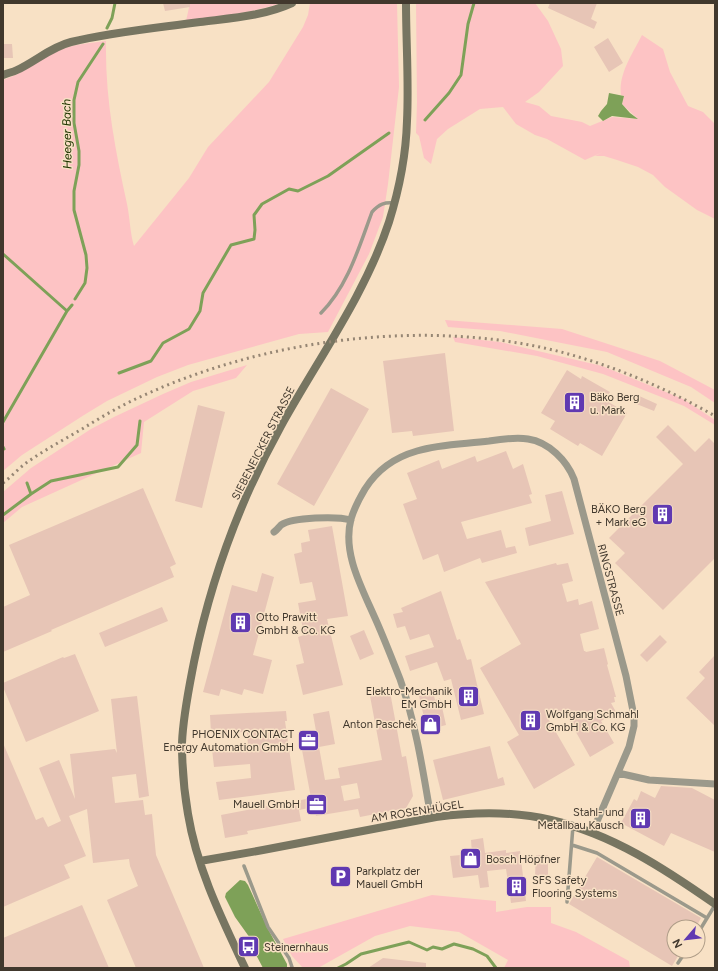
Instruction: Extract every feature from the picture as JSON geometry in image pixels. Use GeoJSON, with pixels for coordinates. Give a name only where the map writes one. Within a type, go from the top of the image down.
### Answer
{"type":"FeatureCollection","features":[{"type":"Feature","properties":{"kind":"main road"},"geometry":{"type":"LineString","coordinates":[[3,75],[18,70],[56,47],[70,42],[123,33],[234,18],[265,12],[292,3]]}},
{"type":"Feature","properties":{"kind":"main road","name":"SIEBENEICKER STRASSE"},"geometry":{"type":"LineString","coordinates":[[245,968],[218,912],[200,860],[188,815],[182,741],[187,695],[200,633],[234,523],[255,476],[281,427],[352,303],[368,273],[382,241],[394,203],[404,154],[407,123],[406,3]]}},
{"type":"Feature","properties":{"kind":"main road","name":"AM ROSENHÜGEL"},"geometry":{"type":"LineString","coordinates":[[200,860],[263,850],[431,818],[463,813],[500,813],[551,820],[592,833],[638,854],[662,868],[715,905]]}},
{"type":"Feature","properties":{"kind":"street","name":"RINGSTRASSE"},"geometry":{"type":"LineString","coordinates":[[431,818],[418,745],[404,694],[353,563],[349,539],[351,520],[360,498],[369,483],[393,461],[418,450],[429,448],[518,438],[529,439],[540,442],[553,451],[564,461],[574,479],[626,676],[634,716],[632,735],[618,773],[592,833]]}},
{"type":"Feature","properties":{"kind":"street"},"geometry":{"type":"LineString","coordinates":[[274,532],[282,524],[291,521],[332,517],[351,520]]}},
{"type":"Feature","properties":{"kind":"street"},"geometry":{"type":"LineString","coordinates":[[618,773],[649,780],[715,784]]}},
{"type":"Feature","properties":{"kind":"lane"},"geometry":{"type":"LineString","coordinates":[[321,313],[330,305],[355,260],[372,212],[376,207],[386,202],[394,203]]}},
{"type":"Feature","properties":{"kind":"lane"},"geometry":{"type":"LineString","coordinates":[[567,902],[573,826]]}},
{"type":"Feature","properties":{"kind":"lane"},"geometry":{"type":"LineString","coordinates":[[572,845],[597,853],[707,918],[715,905]]}},
{"type":"Feature","properties":{"kind":"lane"},"geometry":{"type":"LineString","coordinates":[[244,866],[268,927],[289,958],[292,966],[291,968]]}},
{"type":"Feature","properties":{"kind":"lane"},"geometry":{"type":"LineString","coordinates":[[678,963],[681,959]]}},
{"type":"Feature","properties":{"kind":"shaded area"},"geometry":{"type":"Polygon","coordinates":[[[190,3],[282,3],[246,12],[186,21],[190,3]]]}},
{"type":"Feature","properties":{"kind":"shaded area"},"geometry":{"type":"Polygon","coordinates":[[[310,3],[397,3],[399,87],[383,217],[369,254],[328,332],[299,334],[188,365],[157,377],[107,401],[84,415],[22,455],[3,471],[3,80],[18,74],[64,49],[82,44],[106,41],[109,103],[134,246],[189,178],[208,147],[269,82],[303,27],[308,15],[310,3]]]}},
{"type":"Feature","properties":{"kind":"shaded area"},"geometry":{"type":"Polygon","coordinates":[[[416,3],[535,3],[548,21],[561,49],[563,66],[539,92],[525,102],[539,106],[551,116],[582,122],[590,126],[612,117],[638,119],[622,104],[624,96],[621,95],[621,87],[624,72],[642,35],[663,49],[670,72],[688,106],[703,112],[715,124],[715,219],[697,210],[665,187],[653,175],[638,167],[604,156],[595,156],[603,152],[585,160],[516,124],[503,107],[480,109],[448,129],[437,139],[431,164],[424,158],[419,136],[416,133],[416,3]]]}},
{"type":"Feature","properties":{"kind":"shaded area"},"geometry":{"type":"Polygon","coordinates":[[[609,93],[624,96],[622,104],[638,119],[612,116],[603,121],[598,116],[607,104],[609,93]]]}},
{"type":"Feature","properties":{"kind":"shaded area"},"geometry":{"type":"Polygon","coordinates":[[[445,320],[562,329],[660,361],[715,390],[715,403],[691,387],[607,352],[500,331],[448,327],[445,320]]]}},
{"type":"Feature","properties":{"kind":"shaded area"},"geometry":{"type":"Polygon","coordinates":[[[453,337],[500,342],[602,366],[683,399],[715,420],[715,425],[684,406],[603,374],[537,356],[455,342],[453,337]]]}},
{"type":"Feature","properties":{"kind":"shaded area"},"geometry":{"type":"Polygon","coordinates":[[[247,365],[236,378],[193,391],[144,422],[141,453],[22,507],[3,523],[3,492],[31,468],[91,429],[191,382],[247,365]]]}},
{"type":"Feature","properties":{"kind":"shaded area"},"geometry":{"type":"Polygon","coordinates":[[[240,880],[245,881],[248,885],[268,929],[287,964],[287,968],[263,968],[253,949],[250,938],[235,917],[225,897],[226,893],[240,880]]]}},
{"type":"Feature","properties":{"kind":"shaded area"},"geometry":{"type":"Polygon","coordinates":[[[432,895],[496,901],[496,912],[527,907],[551,907],[551,923],[576,932],[629,961],[630,968],[504,968],[508,960],[459,932],[410,926],[375,936],[318,968],[303,968],[292,956],[283,939],[432,895]]]}},
{"type":"Feature","properties":{"kind":"building"},"geometry":{"type":"Polygon","coordinates":[[[163,3],[190,3],[190,7],[165,11],[163,3]]]}},
{"type":"Feature","properties":{"kind":"building"},"geometry":{"type":"Polygon","coordinates":[[[550,3],[597,3],[591,19],[597,22],[594,29],[548,8],[550,3]]]}},
{"type":"Feature","properties":{"kind":"building"},"geometry":{"type":"Polygon","coordinates":[[[608,38],[623,63],[609,72],[594,47],[608,38]]]}},
{"type":"Feature","properties":{"kind":"building"},"geometry":{"type":"Polygon","coordinates":[[[3,44],[12,44],[13,58],[3,58],[3,44]]]}},
{"type":"Feature","properties":{"kind":"building"},"geometry":{"type":"Polygon","coordinates":[[[445,353],[454,431],[413,436],[412,431],[392,433],[383,361],[445,353]]]}},
{"type":"Feature","properties":{"kind":"building","name":"Bäko Berg u. Mark"},"geometry":{"type":"Polygon","coordinates":[[[567,370],[581,379],[582,376],[610,392],[605,400],[627,413],[602,456],[580,443],[578,446],[550,429],[555,421],[541,413],[567,370]]]}},
{"type":"Feature","properties":{"kind":"building"},"geometry":{"type":"Polygon","coordinates":[[[331,388],[369,409],[314,506],[277,484],[331,388]]]}},
{"type":"Feature","properties":{"kind":"building"},"geometry":{"type":"Polygon","coordinates":[[[637,395],[657,404],[654,411],[634,403],[637,395]]]}},
{"type":"Feature","properties":{"kind":"building"},"geometry":{"type":"Polygon","coordinates":[[[198,405],[225,412],[202,508],[175,501],[198,405]]]}},
{"type":"Feature","properties":{"kind":"building"},"geometry":{"type":"Polygon","coordinates":[[[668,425],[695,452],[709,438],[715,444],[715,558],[663,610],[615,563],[625,553],[609,538],[683,464],[656,437],[668,425]]]}},
{"type":"Feature","properties":{"kind":"building"},"geometry":{"type":"Polygon","coordinates":[[[506,451],[513,469],[523,464],[532,494],[529,495],[532,503],[461,522],[467,539],[501,530],[506,548],[515,546],[517,553],[482,563],[480,558],[444,572],[438,554],[423,560],[403,504],[417,499],[407,473],[439,460],[442,469],[475,456],[477,462],[506,451]]]}},
{"type":"Feature","properties":{"kind":"building"},"geometry":{"type":"Polygon","coordinates":[[[143,488],[176,564],[170,567],[174,577],[3,652],[3,607],[30,595],[9,545],[143,488]]]}},
{"type":"Feature","properties":{"kind":"building"},"geometry":{"type":"Polygon","coordinates":[[[562,491],[574,534],[529,546],[525,528],[551,521],[545,495],[562,491]]]}},
{"type":"Feature","properties":{"kind":"building"},"geometry":{"type":"Polygon","coordinates":[[[332,526],[348,616],[327,619],[343,685],[303,695],[296,665],[304,663],[298,637],[304,635],[298,603],[316,600],[312,582],[300,584],[294,554],[302,552],[301,543],[310,541],[308,530],[332,526]]]}},
{"type":"Feature","properties":{"kind":"building"},"geometry":{"type":"Polygon","coordinates":[[[556,563],[557,565],[568,563],[573,581],[562,584],[567,602],[578,599],[579,605],[592,601],[599,629],[580,634],[584,651],[586,652],[604,648],[616,697],[614,697],[615,702],[611,703],[616,712],[601,721],[614,743],[590,757],[564,711],[546,715],[575,765],[534,789],[507,742],[519,735],[480,668],[521,644],[485,582],[556,563]]]}},
{"type":"Feature","properties":{"kind":"building","name":"Otto Prawitt GmbH & Co. KG"},"geometry":{"type":"Polygon","coordinates":[[[262,573],[274,577],[253,655],[272,660],[263,694],[244,689],[242,695],[221,689],[219,696],[203,692],[232,585],[257,592],[262,573]]]}},
{"type":"Feature","properties":{"kind":"building"},"geometry":{"type":"Polygon","coordinates":[[[441,591],[457,640],[460,639],[467,660],[471,659],[484,714],[461,720],[451,679],[444,681],[437,662],[410,671],[405,656],[434,647],[429,634],[410,640],[405,626],[397,628],[393,614],[403,612],[401,608],[441,591]]]}},
{"type":"Feature","properties":{"kind":"building"},"geometry":{"type":"Polygon","coordinates":[[[162,607],[168,621],[105,647],[99,633],[162,607]]]}},
{"type":"Feature","properties":{"kind":"building"},"geometry":{"type":"Polygon","coordinates":[[[364,630],[374,654],[360,660],[350,636],[364,630]]]}},
{"type":"Feature","properties":{"kind":"building"},"geometry":{"type":"Polygon","coordinates":[[[660,635],[667,642],[647,662],[640,655],[660,635]]]}},
{"type":"Feature","properties":{"kind":"building"},"geometry":{"type":"Polygon","coordinates":[[[75,654],[99,711],[26,742],[3,687],[3,683],[63,657],[64,658],[75,654]]]}},
{"type":"Feature","properties":{"kind":"building"},"geometry":{"type":"Polygon","coordinates":[[[715,655],[715,726],[686,698],[705,678],[699,672],[715,655]]]}},
{"type":"Feature","properties":{"kind":"building"},"geometry":{"type":"Polygon","coordinates":[[[390,692],[402,757],[406,756],[413,796],[406,808],[360,817],[358,809],[316,816],[314,807],[299,810],[301,821],[247,831],[248,834],[225,838],[221,815],[268,806],[269,809],[301,803],[301,800],[311,798],[299,734],[316,731],[313,714],[329,711],[335,744],[319,747],[325,780],[340,778],[338,768],[382,760],[370,696],[390,692]],[[357,783],[341,786],[344,801],[360,798],[357,783]]]}},
{"type":"Feature","properties":{"kind":"building"},"geometry":{"type":"Polygon","coordinates":[[[433,692],[435,700],[440,698],[446,725],[427,730],[419,696],[433,692]]]}},
{"type":"Feature","properties":{"kind":"building"},"geometry":{"type":"Polygon","coordinates":[[[137,696],[149,796],[139,798],[136,774],[112,777],[115,803],[143,800],[145,815],[152,814],[156,855],[204,968],[136,968],[107,900],[138,886],[130,866],[129,859],[93,863],[87,809],[69,816],[86,856],[64,865],[70,878],[3,907],[3,743],[36,820],[43,817],[48,827],[61,821],[39,768],[59,760],[75,799],[70,754],[115,749],[117,753],[111,699],[137,696]]]}},
{"type":"Feature","properties":{"kind":"building"},"geometry":{"type":"Polygon","coordinates":[[[286,711],[287,721],[285,721],[295,790],[219,800],[216,782],[251,778],[250,764],[214,767],[212,749],[248,745],[247,732],[211,733],[210,715],[286,711]]]}},
{"type":"Feature","properties":{"kind":"building"},"geometry":{"type":"Polygon","coordinates":[[[490,746],[498,779],[503,777],[505,785],[443,800],[433,760],[490,746]]]}},
{"type":"Feature","properties":{"kind":"building"},"geometry":{"type":"Polygon","coordinates":[[[661,786],[692,788],[715,800],[715,852],[671,833],[664,846],[621,823],[634,799],[637,801],[641,791],[655,798],[661,786]]]}},
{"type":"Feature","properties":{"kind":"building"},"geometry":{"type":"Polygon","coordinates":[[[483,838],[485,853],[506,850],[506,853],[520,851],[526,901],[511,903],[506,869],[487,871],[489,887],[480,888],[478,875],[453,878],[450,856],[472,854],[471,840],[483,838]]]}},
{"type":"Feature","properties":{"kind":"building"},"geometry":{"type":"Polygon","coordinates":[[[536,855],[548,855],[548,876],[535,876],[536,855]]]}},
{"type":"Feature","properties":{"kind":"building"},"geometry":{"type":"Polygon","coordinates":[[[597,857],[701,918],[666,919],[666,959],[676,959],[672,966],[569,904],[597,857]]]}},
{"type":"Feature","properties":{"kind":"building"},"geometry":{"type":"Polygon","coordinates":[[[82,905],[109,968],[3,968],[3,938],[82,905]]]}},
{"type":"Feature","properties":{"kind":"building"},"geometry":{"type":"Polygon","coordinates":[[[383,958],[426,963],[426,968],[368,968],[383,958]]]}},
{"type":"Feature","properties":{"kind":"waterway","name":"Heeger Bach"},"geometry":{"type":"LineString","coordinates":[[107,28],[112,18],[115,3]]}},
{"type":"Feature","properties":{"kind":"waterway"},"geometry":{"type":"LineString","coordinates":[[425,120],[449,93],[461,75],[468,24],[474,3]]}},
{"type":"Feature","properties":{"kind":"waterway","name":"Heeger Bach"},"geometry":{"type":"LineString","coordinates":[[75,299],[85,283],[87,268],[86,255],[74,210],[74,191],[79,165],[79,151],[74,123],[74,100],[78,82],[103,44]]}},
{"type":"Feature","properties":{"kind":"waterway"},"geometry":{"type":"LineString","coordinates":[[119,373],[151,361],[163,343],[189,329],[200,311],[203,293],[231,245],[254,239],[254,215],[262,204],[289,189],[298,191],[328,176],[389,133]]}},
{"type":"Feature","properties":{"kind":"waterway"},"geometry":{"type":"LineString","coordinates":[[3,254],[67,311],[3,422]]}},
{"type":"Feature","properties":{"kind":"waterway"},"geometry":{"type":"LineString","coordinates":[[67,311],[72,305]]}},
{"type":"Feature","properties":{"kind":"waterway"},"geometry":{"type":"LineString","coordinates":[[3,515],[51,481],[118,467],[137,445],[140,421]]}},
{"type":"Feature","properties":{"kind":"waterway"},"geometry":{"type":"LineString","coordinates":[[27,483],[31,494]]}},
{"type":"Feature","properties":{"kind":"waterway"},"geometry":{"type":"LineString","coordinates":[[338,968],[361,954],[409,942],[427,950],[433,947],[442,949],[454,944],[473,949],[487,956],[496,968]]}},
{"type":"Feature","properties":{"kind":"railway"},"geometry":{"type":"LineString","coordinates":[[3,483],[26,463],[46,450],[114,410],[149,393],[196,374],[245,359],[296,347],[348,340],[400,336],[452,336],[504,341],[553,350],[595,362],[636,377],[676,395],[715,416]]}},
{"type":"Feature","properties":{"kind":"place","name":"Bäko Berg u. Mark"},"geometry":{"type":"Point","coordinates":[575,403]}},
{"type":"Feature","properties":{"kind":"place","name":"BÄKO Berg + Mark eG"},"geometry":{"type":"Point","coordinates":[662,515]}},
{"type":"Feature","properties":{"kind":"place","name":"Otto Prawitt GmbH & Co. KG"},"geometry":{"type":"Point","coordinates":[241,623]}},
{"type":"Feature","properties":{"kind":"place","name":"Elektro-Mechanik EM GmbH"},"geometry":{"type":"Point","coordinates":[468,697]}},
{"type":"Feature","properties":{"kind":"place","name":"Wolfgang Schmahl GmbH & Co. KG"},"geometry":{"type":"Point","coordinates":[530,720]}},
{"type":"Feature","properties":{"kind":"place","name":"Anton Paschek"},"geometry":{"type":"Point","coordinates":[431,724]}},
{"type":"Feature","properties":{"kind":"place","name":"PHOENIX CONTACT Energy Automation GmbH"},"geometry":{"type":"Point","coordinates":[309,740]}},
{"type":"Feature","properties":{"kind":"place","name":"Mauell GmbH"},"geometry":{"type":"Point","coordinates":[316,804]}},
{"type":"Feature","properties":{"kind":"place","name":"Stahl- und Metallbau Kausch"},"geometry":{"type":"Point","coordinates":[640,818]}},
{"type":"Feature","properties":{"kind":"place","name":"Bosch Höpfner"},"geometry":{"type":"Point","coordinates":[470,859]}},
{"type":"Feature","properties":{"kind":"place","name":"Parkplatz der Mauell GmbH"},"geometry":{"type":"Point","coordinates":[341,877]}},
{"type":"Feature","properties":{"kind":"place","name":"SFS Safety Flooring Systems"},"geometry":{"type":"Point","coordinates":[516,886]}},
{"type":"Feature","properties":{"kind":"place","name":"Steinernhaus"},"geometry":{"type":"Point","coordinates":[249,947]}}]}
